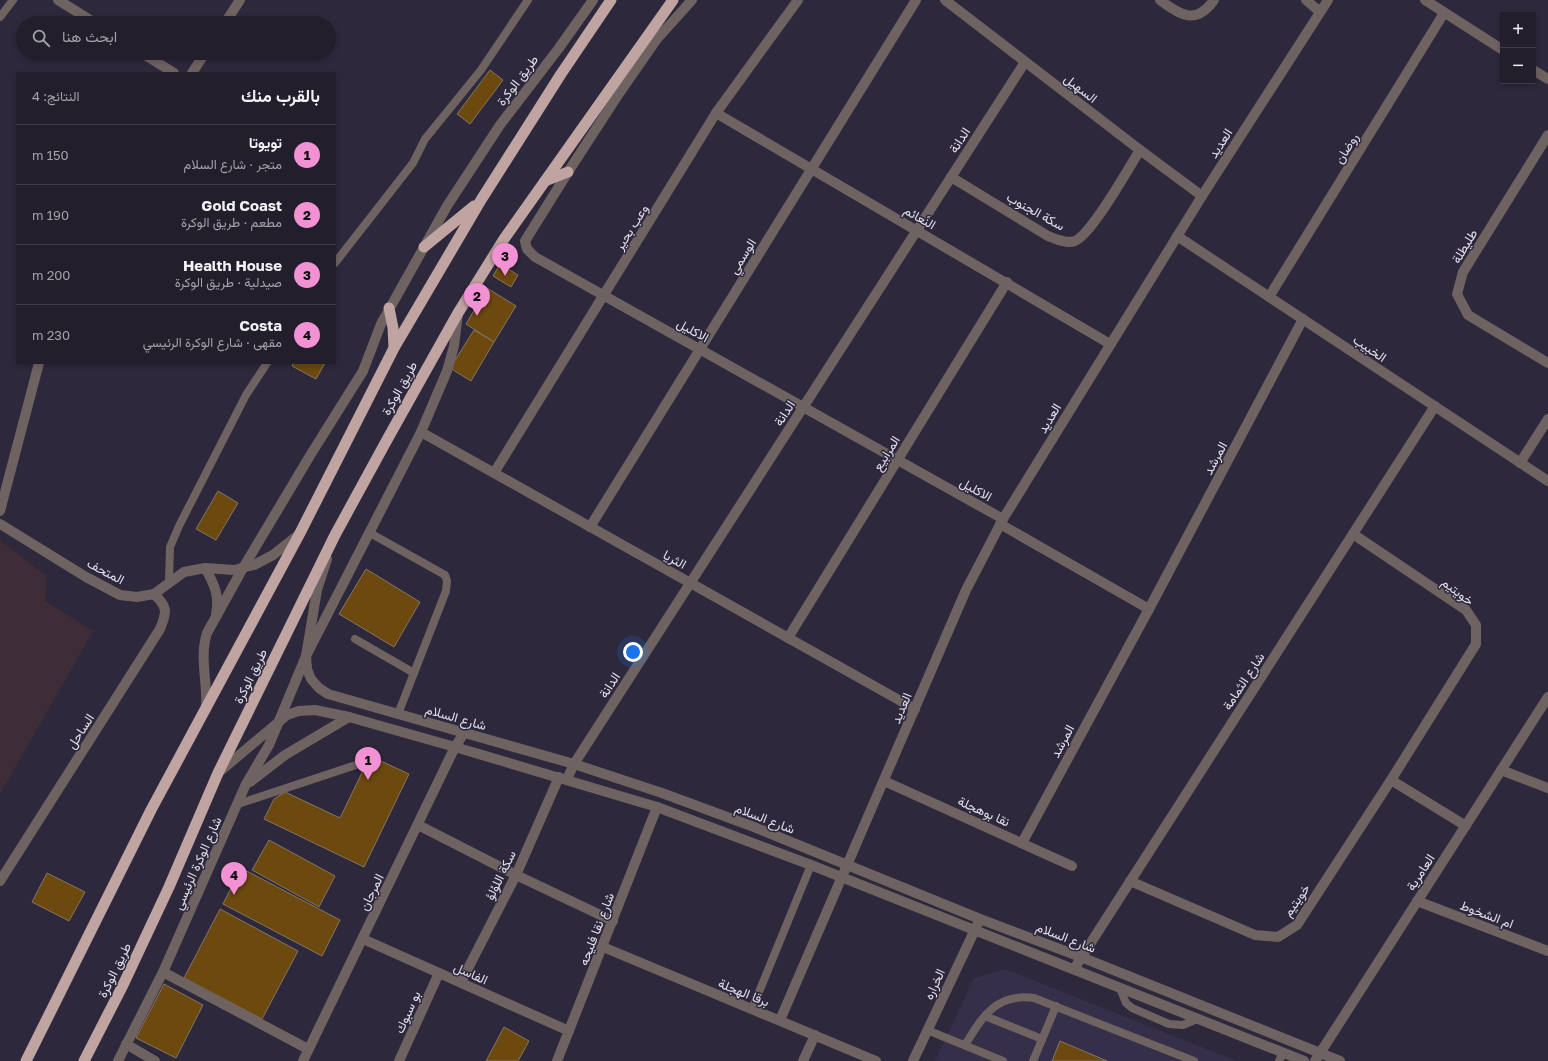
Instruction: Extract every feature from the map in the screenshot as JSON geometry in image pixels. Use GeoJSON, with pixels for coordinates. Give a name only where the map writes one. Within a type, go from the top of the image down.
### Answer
{"type":"FeatureCollection","features":[{"type":"Feature","properties":{"kind":"highway","name":"طريق الوكرة"},"geometry":{"type":"LineString","coordinates":[[26,1061],[150,810],[299,535],[394,348],[481,200],[561,74],[611,0]]}},
{"type":"Feature","properties":{"kind":"highway","name":"طريق الوكرة"},"geometry":{"type":"LineString","coordinates":[[84,1061],[123,985],[169,887],[218,773],[335,535],[458,313],[504,239],[673,0]]}},
{"type":"Feature","properties":{"kind":"highway"},"geometry":{"type":"LineString","coordinates":[[545,180],[568,172]]}},
{"type":"Feature","properties":{"kind":"highway"},"geometry":{"type":"LineString","coordinates":[[424,247],[481,200]]}},
{"type":"Feature","properties":{"kind":"highway"},"geometry":{"type":"LineString","coordinates":[[389,308],[393,328],[394,348]]}},
{"type":"Feature","properties":{"kind":"street"},"geometry":{"type":"LineString","coordinates":[[58,0],[84,16]]}},
{"type":"Feature","properties":{"kind":"street"},"geometry":{"type":"LineString","coordinates":[[230,16],[240,0]]}},
{"type":"Feature","properties":{"kind":"street","name":"طريق الوكرة"},"geometry":{"type":"LineString","coordinates":[[206,709],[206,683],[203,666],[203,649],[207,633],[243,568],[311,454],[363,371],[381,324],[389,308],[447,206],[500,125],[559,48],[593,0]]}},
{"type":"Feature","properties":{"kind":"street","name":"الاكليل"},"geometry":{"type":"LineString","coordinates":[[692,0],[657,39],[616,98],[525,242],[527,249],[535,257],[898,460],[1001,522]]}},
{"type":"Feature","properties":{"kind":"street","name":"وعب بحير"},"geometry":{"type":"LineString","coordinates":[[494,473],[716,113],[798,0]]}},
{"type":"Feature","properties":{"kind":"street","name":"الوسمي"},"geometry":{"type":"LineString","coordinates":[[590,527],[916,0]]}},
{"type":"Feature","properties":{"kind":"street","name":"السهيل"},"geometry":{"type":"LineString","coordinates":[[945,0],[1202,196]]}},
{"type":"Feature","properties":{"kind":"street"},"geometry":{"type":"LineString","coordinates":[[1160,0],[1175,12],[1191,15],[1199,14],[1207,10],[1214,0]]}},
{"type":"Feature","properties":{"kind":"street"},"geometry":{"type":"LineString","coordinates":[[1306,0],[1320,12]]}},
{"type":"Feature","properties":{"kind":"street","name":"العديد"},"geometry":{"type":"LineString","coordinates":[[780,1020],[966,590],[1001,522],[1202,196],[1328,0]]}},
{"type":"Feature","properties":{"kind":"street"},"geometry":{"type":"LineString","coordinates":[[1425,0],[1500,48]]}},
{"type":"Feature","properties":{"kind":"street","name":"روضان"},"geometry":{"type":"LineString","coordinates":[[1269,297],[1444,13]]}},
{"type":"Feature","properties":{"kind":"street"},"geometry":{"type":"LineString","coordinates":[[153,60],[172,72]]}},
{"type":"Feature","properties":{"kind":"street"},"geometry":{"type":"LineString","coordinates":[[193,72],[200,60]]}},
{"type":"Feature","properties":{"kind":"street","name":"الدانة"},"geometry":{"type":"LineString","coordinates":[[563,778],[574,764],[1025,62]]}},
{"type":"Feature","properties":{"kind":"street"},"geometry":{"type":"LineString","coordinates":[[1536,72],[1548,79]]}},
{"type":"Feature","properties":{"kind":"street","name":"النًعائم"},"geometry":{"type":"LineString","coordinates":[[716,113],[1007,282],[1110,344]]}},
{"type":"Feature","properties":{"kind":"street","name":"طليطلة"},"geometry":{"type":"LineString","coordinates":[[1548,135],[1463,272],[1457,294],[1468,315],[1548,363]]}},
{"type":"Feature","properties":{"kind":"street","name":"سكة الجنوب"},"geometry":{"type":"LineString","coordinates":[[951,177],[1048,236],[1060,241],[1075,241],[1087,232],[1140,150]]}},
{"type":"Feature","properties":{"kind":"street","name":"الخبيب"},"geometry":{"type":"LineString","coordinates":[[1177,236],[1548,481]]}},
{"type":"Feature","properties":{"kind":"street","name":"المرابيع"},"geometry":{"type":"LineString","coordinates":[[788,638],[1007,282]]}},
{"type":"Feature","properties":{"kind":"street","name":"طريق الوكرة"},"geometry":{"type":"LineString","coordinates":[[246,784],[269,745],[306,656],[421,432],[447,371],[454,346],[458,313]]}},
{"type":"Feature","properties":{"kind":"street","name":"المرشد"},"geometry":{"type":"LineString","coordinates":[[1022,843],[1149,609],[1303,319]]}},
{"type":"Feature","properties":{"kind":"street"},"geometry":{"type":"LineString","coordinates":[[0,511],[38,364]]}},
{"type":"Feature","properties":{"kind":"street","name":"شارع الثمامة"},"geometry":{"type":"LineString","coordinates":[[1074,969],[1435,406]]}},
{"type":"Feature","properties":{"kind":"street"},"geometry":{"type":"LineString","coordinates":[[1520,463],[1548,419]]}},
{"type":"Feature","properties":{"kind":"street","name":"الثريا"},"geometry":{"type":"LineString","coordinates":[[421,432],[915,709]]}},
{"type":"Feature","properties":{"kind":"street"},"geometry":{"type":"LineString","coordinates":[[1001,522],[1149,609]]}},
{"type":"Feature","properties":{"kind":"street","name":"المتحف"},"geometry":{"type":"LineString","coordinates":[[0,524],[120,595],[137,597],[154,594]]}},
{"type":"Feature","properties":{"kind":"street","name":"خويتيم"},"geometry":{"type":"LineString","coordinates":[[1130,881],[1255,935],[1278,936],[1297,924],[1391,780],[1476,644],[1476,625],[1466,610],[1353,534]]}},
{"type":"Feature","properties":{"kind":"street"},"geometry":{"type":"LineString","coordinates":[[154,594],[184,572],[206,568],[224,570],[243,568],[273,555],[299,535]]}},
{"type":"Feature","properties":{"kind":"street","name":"شارع السلام"},"geometry":{"type":"LineString","coordinates":[[335,535],[317,590],[306,656],[307,669],[312,680],[319,688],[328,694],[574,764],[662,793],[754,827],[980,919],[1081,957],[1317,1057],[1340,1061]]}},
{"type":"Feature","properties":{"kind":"street"},"geometry":{"type":"LineString","coordinates":[[206,568],[216,593],[217,608],[215,619]]}},
{"type":"Feature","properties":{"kind":"street","name":"الساحل"},"geometry":{"type":"LineString","coordinates":[[0,881],[160,629],[166,614],[163,602],[154,594]]}},
{"type":"Feature","properties":{"kind":"street","name":"العامرية"},"geometry":{"type":"LineString","coordinates":[[1317,1057],[1548,697]]}},
{"type":"Feature","properties":{"kind":"street","name":"شارع السلام"},"geometry":{"type":"LineString","coordinates":[[218,773],[287,716],[299,712],[315,710],[349,718],[563,778],[657,807],[843,877],[974,931],[1074,969],[1197,1019],[1281,1057],[1304,1061]]}},
{"type":"Feature","properties":{"kind":"street"},"geometry":{"type":"LineString","coordinates":[[246,784],[285,755],[349,718]]}},
{"type":"Feature","properties":{"kind":"street","name":"المرجان"},"geometry":{"type":"LineString","coordinates":[[303,1061],[455,747],[464,733]]}},
{"type":"Feature","properties":{"kind":"street"},"geometry":{"type":"LineString","coordinates":[[1501,770],[1548,788]]}},
{"type":"Feature","properties":{"kind":"street","name":"سكة اللؤلؤ"},"geometry":{"type":"LineString","coordinates":[[461,982],[516,875],[563,778]]}},
{"type":"Feature","properties":{"kind":"street","name":"نقا بوهجلة"},"geometry":{"type":"LineString","coordinates":[[884,780],[1072,866]]}},
{"type":"Feature","properties":{"kind":"street"},"geometry":{"type":"LineString","coordinates":[[1391,780],[1466,826]]}},
{"type":"Feature","properties":{"kind":"street","name":"شارع الوكرة الرئيسي"},"geometry":{"type":"LineString","coordinates":[[118,1061],[163,972],[246,784]]}},
{"type":"Feature","properties":{"kind":"street","name":"شارع نقا فليحه"},"geometry":{"type":"LineString","coordinates":[[557,1061],[657,807]]}},
{"type":"Feature","properties":{"kind":"street"},"geometry":{"type":"LineString","coordinates":[[418,825],[516,875],[613,921]]}},
{"type":"Feature","properties":{"kind":"street","name":"ام الشخوط"},"geometry":{"type":"LineString","coordinates":[[1417,901],[1548,951]]}},
{"type":"Feature","properties":{"kind":"street","name":"الخراره"},"geometry":{"type":"LineString","coordinates":[[913,1061],[980,919]]}},
{"type":"Feature","properties":{"kind":"street","name":"الفاسل"},"geometry":{"type":"LineString","coordinates":[[363,939],[569,1031]]}},
{"type":"Feature","properties":{"kind":"street","name":"برقا الهجلة"},"geometry":{"type":"LineString","coordinates":[[603,947],[876,1061]]}},
{"type":"Feature","properties":{"kind":"street"},"geometry":{"type":"LineString","coordinates":[[163,972],[308,1049]]}},
{"type":"Feature","properties":{"kind":"street","name":"بو سبوك"},"geometry":{"type":"LineString","coordinates":[[399,1061],[439,973]]}},
{"type":"Feature","properties":{"kind":"street"},"geometry":{"type":"LineString","coordinates":[[803,1061],[815,1035]]}},
{"type":"Feature","properties":{"kind":"street"},"geometry":{"type":"LineString","coordinates":[[126,1044],[155,1061]]}},
{"type":"Feature","properties":{"kind":"lane"},"geometry":{"type":"LineString","coordinates":[[0,17],[13,0]]}},
{"type":"Feature","properties":{"kind":"lane"},"geometry":{"type":"LineString","coordinates":[[336,262],[414,163],[425,139],[481,70],[528,0]]}},
{"type":"Feature","properties":{"kind":"lane"},"geometry":{"type":"LineString","coordinates":[[169,582],[170,547],[176,533],[246,395],[266,364]]}},
{"type":"Feature","properties":{"kind":"lane"},"geometry":{"type":"LineString","coordinates":[[370,533],[445,575],[447,581],[446,591],[398,714]]}},
{"type":"Feature","properties":{"kind":"lane"},"geometry":{"type":"LineString","coordinates":[[355,639],[414,673]]}},
{"type":"Feature","properties":{"kind":"lane"},"geometry":{"type":"LineString","coordinates":[[238,804],[359,764]]}},
{"type":"Feature","properties":{"kind":"lane"},"geometry":{"type":"LineString","coordinates":[[752,1009],[811,865]]}},
{"type":"Feature","properties":{"kind":"lane"},"geometry":{"type":"LineString","coordinates":[[1120,988],[1126,1003],[1132,1008],[1169,1024],[1179,1026],[1197,1019]]}},
{"type":"Feature","properties":{"kind":"lane"},"geometry":{"type":"LineString","coordinates":[[965,1045],[985,1016],[997,1004],[1008,999],[1021,996],[1034,998],[1056,1006],[1194,1061]]}},
{"type":"Feature","properties":{"kind":"lane"},"geometry":{"type":"LineString","coordinates":[[1033,1061],[1056,1006]]}},
{"type":"Feature","properties":{"kind":"lane"},"geometry":{"type":"LineString","coordinates":[[985,1016],[1042,1039]]}},
{"type":"Feature","properties":{"kind":"lane"},"geometry":{"type":"LineString","coordinates":[[927,1030],[1003,1061]]}},
{"type":"Feature","properties":{"kind":"shaded area"},"geometry":{"type":"Polygon","coordinates":[[[0,540],[47,577],[45,601],[93,631],[0,794],[0,540]]]}},
{"type":"Feature","properties":{"kind":"shaded area"},"geometry":{"type":"Polygon","coordinates":[[[1005,969],[1237,1061],[935,1061],[974,978],[1005,969]]]}},
{"type":"Feature","properties":{"kind":"building"},"geometry":{"type":"Polygon","coordinates":[[[490,70],[503,80],[470,124],[457,114],[490,70]]]}},
{"type":"Feature","properties":{"kind":"building"},"geometry":{"type":"Polygon","coordinates":[[[500,264],[518,275],[511,287],[493,276],[500,264]]]}},
{"type":"Feature","properties":{"kind":"building"},"geometry":{"type":"Polygon","coordinates":[[[487,288],[516,306],[494,342],[466,324],[487,288]]]}},
{"type":"Feature","properties":{"kind":"building"},"geometry":{"type":"Polygon","coordinates":[[[474,330],[494,342],[471,381],[450,368],[474,330]]]}},
{"type":"Feature","properties":{"kind":"building"},"geometry":{"type":"Polygon","coordinates":[[[293,364],[324,364],[316,379],[292,366],[293,364]]]}},
{"type":"Feature","properties":{"kind":"building"},"geometry":{"type":"Polygon","coordinates":[[[218,491],[238,503],[216,540],[196,529],[218,491]]]}},
{"type":"Feature","properties":{"kind":"building"},"geometry":{"type":"Polygon","coordinates":[[[366,569],[420,602],[394,647],[339,614],[366,569]]]}},
{"type":"Feature","properties":{"kind":"building"},"geometry":{"type":"Polygon","coordinates":[[[370,756],[409,774],[364,867],[264,819],[274,799],[285,792],[340,818],[370,756]]]}},
{"type":"Feature","properties":{"kind":"building"},"geometry":{"type":"Polygon","coordinates":[[[269,840],[335,876],[319,907],[252,870],[269,840]]]}},
{"type":"Feature","properties":{"kind":"building"},"geometry":{"type":"Polygon","coordinates":[[[241,868],[340,920],[322,956],[223,904],[241,868]]]}},
{"type":"Feature","properties":{"kind":"building"},"geometry":{"type":"Polygon","coordinates":[[[47,873],[85,892],[69,921],[32,902],[47,873]]]}},
{"type":"Feature","properties":{"kind":"building"},"geometry":{"type":"Polygon","coordinates":[[[220,909],[298,951],[262,1019],[184,978],[220,909]]]}},
{"type":"Feature","properties":{"kind":"building"},"geometry":{"type":"Polygon","coordinates":[[[164,984],[203,1005],[176,1058],[136,1038],[164,984]]]}},
{"type":"Feature","properties":{"kind":"building"},"geometry":{"type":"Polygon","coordinates":[[[504,1027],[529,1041],[518,1061],[486,1061],[504,1027]]]}},
{"type":"Feature","properties":{"kind":"building"},"geometry":{"type":"Polygon","coordinates":[[[1060,1041],[1107,1061],[1052,1061],[1060,1041]]]}},
{"type":"Feature","properties":{"kind":"place","name":"Health House"},"geometry":{"type":"Point","coordinates":[505,276]}},
{"type":"Feature","properties":{"kind":"place","name":"Gold Coast"},"geometry":{"type":"Point","coordinates":[477,316]}},
{"type":"Feature","properties":{"kind":"place","name":"تويوتا"},"geometry":{"type":"Point","coordinates":[368,780]}},
{"type":"Feature","properties":{"kind":"place","name":"Costa"},"geometry":{"type":"Point","coordinates":[234,895]}}]}
